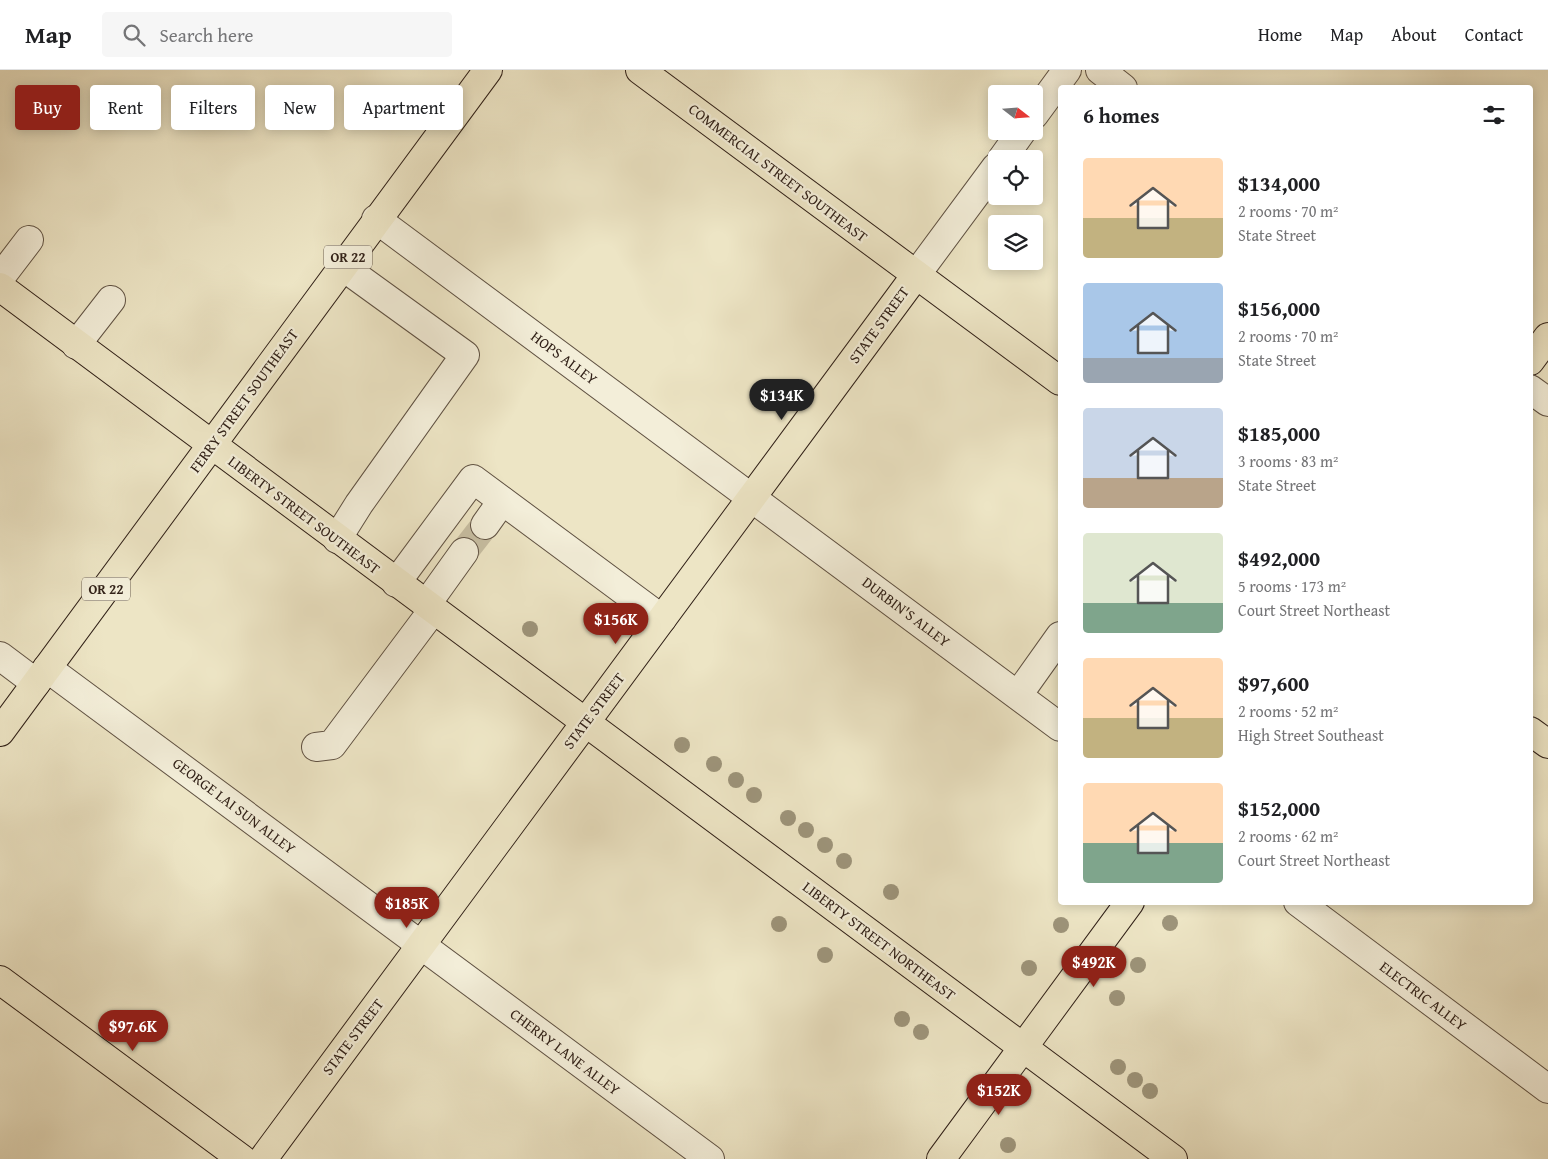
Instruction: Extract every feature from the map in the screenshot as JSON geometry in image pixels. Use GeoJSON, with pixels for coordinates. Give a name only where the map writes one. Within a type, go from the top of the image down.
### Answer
{"type":"FeatureCollection","features":[{"type":"Feature","properties":{"kind":"main road","name":"FERRY STREET SOUTHEAST"},"geometry":{"type":"LineString","coordinates":[[0,732],[212,446],[376,219],[488,70]]}},
{"type":"Feature","properties":{"kind":"main road","name":"COMMERCIAL STREET SOUTHEAST"},"geometry":{"type":"LineString","coordinates":[[640,70],[1058,381]]}},
{"type":"Feature","properties":{"kind":"main road","name":"STATE STREET"},"geometry":{"type":"LineString","coordinates":[[263,1159],[916,275]]}},
{"type":"Feature","properties":{"kind":"main road","name":"LIBERTY STREET SOUTHEAST"},"geometry":{"type":"LineString","coordinates":[[0,288],[585,723]]}},
{"type":"Feature","properties":{"kind":"main road"},"geometry":{"type":"LineString","coordinates":[[1533,357],[1548,337]]}},
{"type":"Feature","properties":{"kind":"main road","name":"LIBERTY STREET NORTHEAST"},"geometry":{"type":"LineString","coordinates":[[585,723],[1173,1159]]}},
{"type":"Feature","properties":{"kind":"main road"},"geometry":{"type":"LineString","coordinates":[[1533,732],[1548,744]]}},
{"type":"Feature","properties":{"kind":"main road"},"geometry":{"type":"LineString","coordinates":[[941,1159],[1128,905]]}},
{"type":"Feature","properties":{"kind":"main road"},"geometry":{"type":"LineString","coordinates":[[0,980],[242,1159]]}},
{"type":"Feature","properties":{"kind":"street"},"geometry":{"type":"LineString","coordinates":[[1043,103],[1067,70]]}},
{"type":"Feature","properties":{"kind":"street"},"geometry":{"type":"LineString","coordinates":[[1100,70],[1120,85]]}},
{"type":"Feature","properties":{"kind":"street","name":"STATE STREET"},"geometry":{"type":"LineString","coordinates":[[916,275],[988,177]]}},
{"type":"Feature","properties":{"kind":"street","name":"HOPS ALLEY"},"geometry":{"type":"LineString","coordinates":[[376,219],[752,498]]}},
{"type":"Feature","properties":{"kind":"street"},"geometry":{"type":"LineString","coordinates":[[0,278],[29,240]]}},
{"type":"Feature","properties":{"kind":"street"},"geometry":{"type":"LineString","coordinates":[[337,539],[359,504],[465,355],[342,266]]}},
{"type":"Feature","properties":{"kind":"street"},"geometry":{"type":"LineString","coordinates":[[76,345],[111,300]]}},
{"type":"Feature","properties":{"kind":"street"},"geometry":{"type":"LineString","coordinates":[[1533,391],[1548,402]]}},
{"type":"Feature","properties":{"kind":"street"},"geometry":{"type":"LineString","coordinates":[[396,582],[473,478],[662,619]]}},
{"type":"Feature","properties":{"kind":"street","name":"DURBIN'S ALLEY"},"geometry":{"type":"LineString","coordinates":[[752,498],[1058,725]]}},
{"type":"Feature","properties":{"kind":"street"},"geometry":{"type":"LineString","coordinates":[[484,525],[502,501]]}},
{"type":"Feature","properties":{"kind":"street"},"geometry":{"type":"LineString","coordinates":[[316,747],[332,745],[429,608],[464,552]]}},
{"type":"Feature","properties":{"kind":"street"},"geometry":{"type":"LineString","coordinates":[[1018,695],[1058,639]]}},
{"type":"Feature","properties":{"kind":"street","name":"GEORGE LAI SUN ALLEY"},"geometry":{"type":"LineString","coordinates":[[0,656],[42,675],[421,945]]}},
{"type":"Feature","properties":{"kind":"street","name":"ELECTRIC ALLEY"},"geometry":{"type":"LineString","coordinates":[[1302,905],[1548,1089]]}},
{"type":"Feature","properties":{"kind":"street","name":"CHERRY LANE ALLEY"},"geometry":{"type":"LineString","coordinates":[[421,945],[710,1159]]}},
{"type":"Feature","properties":{"kind":"tunnel"},"geometry":{"type":"LineString","coordinates":[[464,552],[485,525]]}}]}
